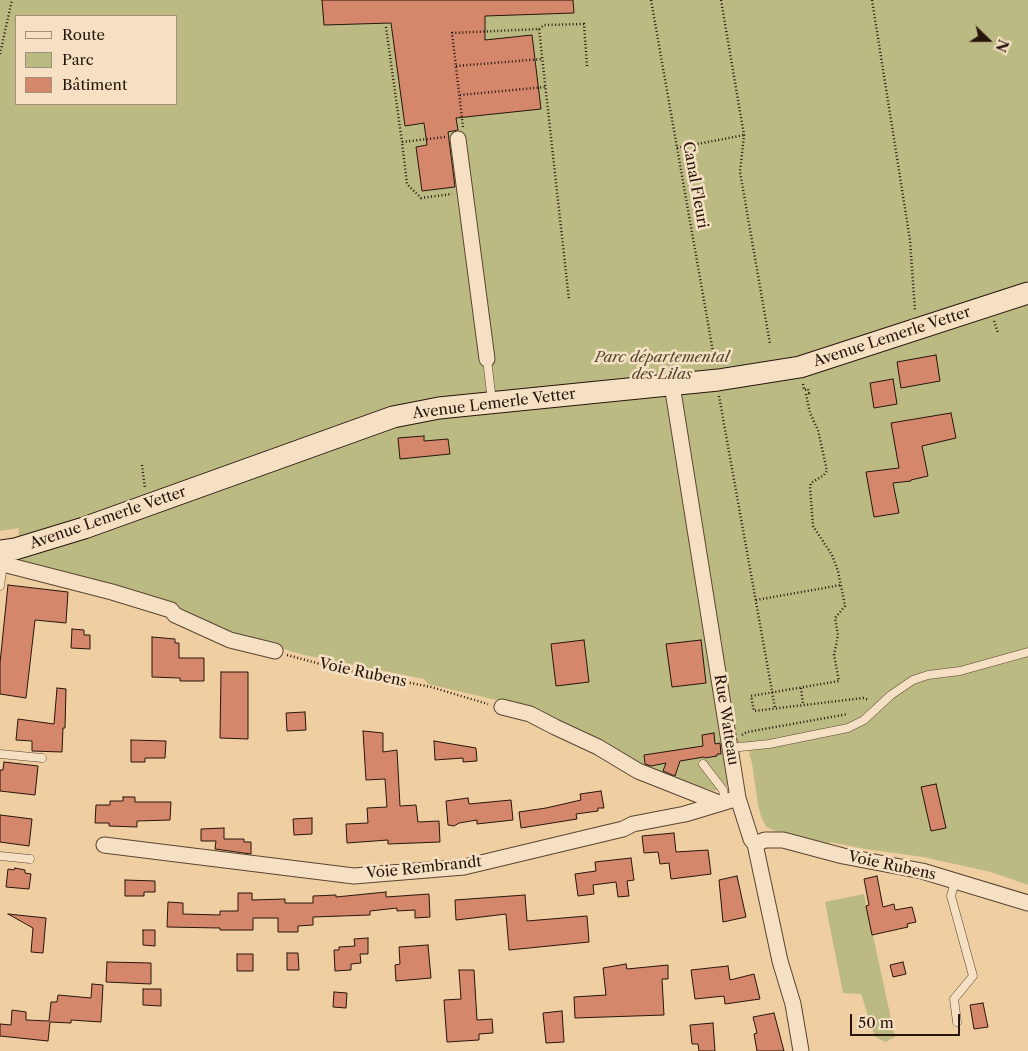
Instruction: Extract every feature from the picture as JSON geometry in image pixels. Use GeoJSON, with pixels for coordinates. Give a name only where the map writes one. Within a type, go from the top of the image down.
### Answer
{"type":"FeatureCollection","features":[{"type":"Feature","properties":{"kind":"street"},"geometry":{"type":"LineString","coordinates":[[458,139],[487,359]]}},
{"type":"Feature","properties":{"kind":"street","name":"Avenue Lemerle Vetter"},"geometry":{"type":"LineString","coordinates":[[1,559],[15,549],[84,528],[393,417],[439,408],[718,380],[800,367],[1028,293]]}},
{"type":"Feature","properties":{"kind":"street","name":"Rue Watteau"},"geometry":{"type":"LineString","coordinates":[[672,384],[728,731],[730,748],[728,801],[755,844],[780,961],[793,1004],[801,1051]]}},
{"type":"Feature","properties":{"kind":"street"},"geometry":{"type":"LineString","coordinates":[[1,559],[171,610],[175,615],[230,640],[275,651]]}},
{"type":"Feature","properties":{"kind":"street"},"geometry":{"type":"LineString","coordinates":[[502,707],[530,714],[555,728],[598,747],[638,771],[728,801]]}},
{"type":"Feature","properties":{"kind":"street","name":"Voie Rembrandt"},"geometry":{"type":"LineString","coordinates":[[104,845],[354,876],[464,867],[623,829],[633,824],[685,814],[728,801]]}},
{"type":"Feature","properties":{"kind":"street","name":"Voie Rubens"},"geometry":{"type":"LineString","coordinates":[[755,844],[765,840],[783,840],[843,856],[922,871],[1028,903]]}},
{"type":"Feature","properties":{"kind":"lane"},"geometry":{"type":"LineString","coordinates":[[487,359],[492,402]]}},
{"type":"Feature","properties":{"kind":"lane"},"geometry":{"type":"LineString","coordinates":[[0,586],[1,559]]}},
{"type":"Feature","properties":{"kind":"lane"},"geometry":{"type":"LineString","coordinates":[[730,748],[770,744],[848,728],[864,720],[882,703],[913,680],[928,675],[960,671],[1028,652]]}},
{"type":"Feature","properties":{"kind":"lane"},"geometry":{"type":"LineString","coordinates":[[0,754],[42,758]]}},
{"type":"Feature","properties":{"kind":"lane"},"geometry":{"type":"LineString","coordinates":[[703,764],[723,790],[728,801]]}},
{"type":"Feature","properties":{"kind":"lane"},"geometry":{"type":"LineString","coordinates":[[0,856],[30,859]]}},
{"type":"Feature","properties":{"kind":"lane"},"geometry":{"type":"LineString","coordinates":[[956,881],[951,896],[973,976],[954,999],[957,1022]]}},
{"type":"Feature","properties":{"kind":"path"},"geometry":{"type":"LineString","coordinates":[[0,54],[12,0]]}},
{"type":"Feature","properties":{"kind":"path","name":"Canal Fleuri"},"geometry":{"type":"LineString","coordinates":[[651,0],[716,367]]}},
{"type":"Feature","properties":{"kind":"path"},"geometry":{"type":"LineString","coordinates":[[721,0],[744,136],[740,172],[770,344]]}},
{"type":"Feature","properties":{"kind":"path"},"geometry":{"type":"LineString","coordinates":[[872,0],[910,240],[914,301]]}},
{"type":"Feature","properties":{"kind":"path"},"geometry":{"type":"LineString","coordinates":[[402,142],[453,136],[458,139],[464,130],[452,33],[539,29],[544,25],[584,24],[587,66]]}},
{"type":"Feature","properties":{"kind":"path"},"geometry":{"type":"LineString","coordinates":[[386,27],[407,184],[421,198],[465,192]]}},
{"type":"Feature","properties":{"kind":"path"},"geometry":{"type":"LineString","coordinates":[[539,29],[568,300]]}},
{"type":"Feature","properties":{"kind":"path"},"geometry":{"type":"LineString","coordinates":[[456,66],[542,59]]}},
{"type":"Feature","properties":{"kind":"path"},"geometry":{"type":"LineString","coordinates":[[460,95],[545,87]]}},
{"type":"Feature","properties":{"kind":"path"},"geometry":{"type":"LineString","coordinates":[[677,148],[744,136]]}},
{"type":"Feature","properties":{"kind":"path"},"geometry":{"type":"LineString","coordinates":[[995,325],[998,333]]}},
{"type":"Feature","properties":{"kind":"path"},"geometry":{"type":"LineString","coordinates":[[802,380],[804,390],[808,389],[809,393],[806,394],[810,413],[818,430],[827,471],[810,488],[813,526],[832,554],[845,606],[835,618],[838,635],[834,655],[839,681],[751,696],[752,703],[754,711],[863,698],[882,703]]}},
{"type":"Feature","properties":{"kind":"path"},"geometry":{"type":"LineString","coordinates":[[719,394],[775,708]]}},
{"type":"Feature","properties":{"kind":"path"},"geometry":{"type":"LineString","coordinates":[[142,465],[145,488]]}},
{"type":"Feature","properties":{"kind":"path"},"geometry":{"type":"LineString","coordinates":[[756,600],[841,585]]}},
{"type":"Feature","properties":{"kind":"path","name":"Voie Rubens"},"geometry":{"type":"LineString","coordinates":[[275,651],[339,669],[431,687],[502,707]]}},
{"type":"Feature","properties":{"kind":"path"},"geometry":{"type":"LineString","coordinates":[[800,688],[804,705]]}},
{"type":"Feature","properties":{"kind":"path"},"geometry":{"type":"LineString","coordinates":[[728,731],[738,730],[742,735],[747,732],[848,714]]}},
{"type":"Feature","properties":{"kind":"green space","name":"Parc départemental des Lilas"},"geometry":{"type":"Polygon","coordinates":[[[0,0],[1028,0],[1028,885],[991,872],[923,857],[830,842],[828,844],[766,827],[758,805],[749,753],[753,752],[749,752],[746,742],[724,742],[730,784],[715,791],[646,770],[530,708],[428,684],[424,679],[304,655],[218,630],[179,610],[178,605],[16,565],[19,528],[0,531],[0,0]]]}},
{"type":"Feature","properties":{"kind":"green space"},"geometry":{"type":"Polygon","coordinates":[[[864,894],[895,1037],[886,1042],[875,1037],[861,994],[843,993],[825,902],[864,894]]]}},
{"type":"Feature","properties":{"kind":"building"},"geometry":{"type":"Polygon","coordinates":[[[322,0],[573,0],[574,13],[485,16],[485,40],[532,35],[541,109],[456,118],[458,130],[448,132],[455,187],[422,191],[416,147],[427,145],[424,123],[405,126],[391,23],[324,25],[322,0]]]}},
{"type":"Feature","properties":{"kind":"building"},"geometry":{"type":"Polygon","coordinates":[[[936,355],[940,381],[901,388],[897,362],[936,355]]]}},
{"type":"Feature","properties":{"kind":"building"},"geometry":{"type":"Polygon","coordinates":[[[893,379],[897,404],[874,408],[870,383],[893,379]]]}},
{"type":"Feature","properties":{"kind":"building"},"geometry":{"type":"Polygon","coordinates":[[[951,413],[956,438],[922,446],[928,476],[911,481],[893,483],[899,513],[874,517],[866,472],[899,468],[891,423],[951,413]]]}},
{"type":"Feature","properties":{"kind":"building"},"geometry":{"type":"Polygon","coordinates":[[[424,436],[424,441],[448,439],[450,454],[400,459],[398,438],[424,436]]]}},
{"type":"Feature","properties":{"kind":"building"},"geometry":{"type":"Polygon","coordinates":[[[8,585],[68,592],[66,623],[35,620],[26,698],[0,694],[0,663],[8,585]]]}},
{"type":"Feature","properties":{"kind":"building"},"geometry":{"type":"Polygon","coordinates":[[[72,629],[84,630],[84,635],[90,635],[90,649],[71,648],[72,629]]]}},
{"type":"Feature","properties":{"kind":"building"},"geometry":{"type":"Polygon","coordinates":[[[152,637],[175,639],[175,643],[179,643],[179,658],[204,658],[204,681],[180,681],[180,678],[152,677],[152,637]]]}},
{"type":"Feature","properties":{"kind":"building"},"geometry":{"type":"Polygon","coordinates":[[[584,640],[589,682],[556,686],[551,644],[584,640]]]}},
{"type":"Feature","properties":{"kind":"building"},"geometry":{"type":"Polygon","coordinates":[[[701,640],[706,683],[672,687],[666,644],[701,640]]]}},
{"type":"Feature","properties":{"kind":"building"},"geometry":{"type":"Polygon","coordinates":[[[221,672],[248,672],[248,739],[220,738],[221,672]]]}},
{"type":"Feature","properties":{"kind":"building"},"geometry":{"type":"Polygon","coordinates":[[[57,688],[66,689],[62,752],[32,751],[32,741],[16,740],[18,719],[54,724],[57,688]]]}},
{"type":"Feature","properties":{"kind":"building"},"geometry":{"type":"Polygon","coordinates":[[[305,712],[306,730],[287,731],[286,713],[305,712]]]}},
{"type":"Feature","properties":{"kind":"building"},"geometry":{"type":"Polygon","coordinates":[[[363,731],[383,733],[383,752],[397,750],[400,806],[416,805],[418,822],[439,821],[440,842],[388,844],[388,840],[347,843],[346,824],[368,823],[367,808],[387,807],[385,779],[366,780],[363,731]]]}},
{"type":"Feature","properties":{"kind":"building"},"geometry":{"type":"Polygon","coordinates":[[[714,733],[715,744],[720,743],[721,754],[680,761],[675,776],[663,771],[666,763],[651,766],[645,764],[644,755],[703,746],[702,735],[714,733]]]}},
{"type":"Feature","properties":{"kind":"building"},"geometry":{"type":"Polygon","coordinates":[[[131,740],[166,741],[165,758],[145,758],[145,762],[131,762],[131,740]]]}},
{"type":"Feature","properties":{"kind":"building"},"geometry":{"type":"Polygon","coordinates":[[[434,741],[476,748],[477,761],[463,762],[463,758],[435,760],[434,741]]]}},
{"type":"Feature","properties":{"kind":"building"},"geometry":{"type":"Polygon","coordinates":[[[4,762],[38,766],[35,795],[0,791],[0,770],[3,770],[4,762]]]}},
{"type":"Feature","properties":{"kind":"building"},"geometry":{"type":"Polygon","coordinates":[[[936,784],[946,828],[931,831],[921,787],[936,784]]]}},
{"type":"Feature","properties":{"kind":"building"},"geometry":{"type":"Polygon","coordinates":[[[601,791],[604,808],[598,808],[598,811],[576,814],[577,819],[521,828],[519,812],[581,800],[580,794],[601,791]]]}},
{"type":"Feature","properties":{"kind":"building"},"geometry":{"type":"Polygon","coordinates":[[[123,797],[135,797],[135,802],[171,802],[170,820],[137,821],[137,827],[109,826],[109,823],[95,823],[96,805],[110,805],[110,801],[123,801],[123,797]]]}},
{"type":"Feature","properties":{"kind":"building"},"geometry":{"type":"Polygon","coordinates":[[[468,798],[469,804],[511,800],[513,820],[477,824],[477,820],[459,823],[454,826],[448,825],[446,801],[468,798]]]}},
{"type":"Feature","properties":{"kind":"building"},"geometry":{"type":"Polygon","coordinates":[[[0,815],[32,819],[29,846],[0,842],[0,815]]]}},
{"type":"Feature","properties":{"kind":"building"},"geometry":{"type":"Polygon","coordinates":[[[312,818],[312,834],[294,835],[293,819],[312,818]]]}},
{"type":"Feature","properties":{"kind":"building"},"geometry":{"type":"Polygon","coordinates":[[[224,828],[224,839],[244,839],[244,842],[251,842],[251,854],[215,849],[216,841],[201,841],[201,829],[224,828]]]}},
{"type":"Feature","properties":{"kind":"building"},"geometry":{"type":"Polygon","coordinates":[[[674,833],[676,852],[708,850],[711,874],[671,879],[669,863],[660,864],[658,852],[644,853],[642,836],[674,833]]]}},
{"type":"Feature","properties":{"kind":"building"},"geometry":{"type":"Polygon","coordinates":[[[631,858],[634,880],[627,881],[629,896],[618,897],[616,882],[593,885],[594,894],[578,896],[575,874],[596,871],[595,862],[631,858]]]}},
{"type":"Feature","properties":{"kind":"building"},"geometry":{"type":"Polygon","coordinates":[[[15,868],[25,870],[25,873],[31,874],[29,889],[6,887],[8,869],[14,870],[15,868]]]}},
{"type":"Feature","properties":{"kind":"building"},"geometry":{"type":"Polygon","coordinates":[[[737,876],[746,917],[723,922],[719,880],[737,876]]]}},
{"type":"Feature","properties":{"kind":"building"},"geometry":{"type":"Polygon","coordinates":[[[877,876],[883,907],[894,904],[895,910],[912,907],[916,922],[907,924],[908,927],[872,935],[866,906],[869,905],[864,879],[877,876]]]}},
{"type":"Feature","properties":{"kind":"building"},"geometry":{"type":"Polygon","coordinates":[[[125,880],[155,881],[155,892],[144,892],[144,896],[125,896],[125,880]]]}},
{"type":"Feature","properties":{"kind":"building"},"geometry":{"type":"Polygon","coordinates":[[[386,892],[386,897],[429,894],[430,917],[415,918],[415,910],[397,911],[397,908],[370,911],[370,915],[313,917],[313,925],[298,926],[298,932],[278,932],[278,918],[253,918],[253,930],[167,927],[168,902],[183,903],[183,914],[220,915],[220,911],[238,911],[238,893],[252,893],[252,900],[285,899],[285,903],[313,903],[313,896],[336,895],[336,897],[386,892]]]}},
{"type":"Feature","properties":{"kind":"building"},"geometry":{"type":"Polygon","coordinates":[[[525,895],[527,921],[587,916],[589,942],[509,950],[506,914],[456,920],[455,900],[525,895]]]}},
{"type":"Feature","properties":{"kind":"building"},"geometry":{"type":"Polygon","coordinates":[[[8,914],[46,918],[43,953],[31,952],[33,928],[8,914]]]}},
{"type":"Feature","properties":{"kind":"building"},"geometry":{"type":"Polygon","coordinates":[[[143,930],[155,930],[155,946],[143,945],[143,930]]]}},
{"type":"Feature","properties":{"kind":"building"},"geometry":{"type":"Polygon","coordinates":[[[368,938],[368,954],[360,954],[361,963],[351,964],[351,970],[335,971],[334,950],[339,950],[339,947],[355,946],[354,939],[368,938]]]}},
{"type":"Feature","properties":{"kind":"building"},"geometry":{"type":"Polygon","coordinates":[[[428,945],[431,978],[396,981],[395,965],[400,964],[399,947],[428,945]]]}},
{"type":"Feature","properties":{"kind":"building"},"geometry":{"type":"Polygon","coordinates":[[[287,953],[298,953],[299,970],[287,970],[287,953]]]}},
{"type":"Feature","properties":{"kind":"building"},"geometry":{"type":"Polygon","coordinates":[[[237,954],[253,954],[253,971],[237,971],[237,954]]]}},
{"type":"Feature","properties":{"kind":"building"},"geometry":{"type":"Polygon","coordinates":[[[107,962],[151,963],[151,984],[106,982],[107,962]]]}},
{"type":"Feature","properties":{"kind":"building"},"geometry":{"type":"Polygon","coordinates":[[[903,962],[906,974],[893,977],[890,965],[903,962]]]}},
{"type":"Feature","properties":{"kind":"building"},"geometry":{"type":"Polygon","coordinates":[[[626,964],[627,969],[668,965],[668,979],[662,979],[664,1015],[575,1018],[574,997],[606,995],[603,968],[626,964]]]}},
{"type":"Feature","properties":{"kind":"building"},"geometry":{"type":"Polygon","coordinates":[[[728,966],[730,980],[754,974],[760,999],[725,1004],[724,996],[695,999],[691,970],[728,966]]]}},
{"type":"Feature","properties":{"kind":"building"},"geometry":{"type":"Polygon","coordinates":[[[459,970],[474,970],[477,1020],[492,1019],[493,1033],[479,1034],[479,1040],[447,1042],[444,1000],[461,999],[459,970]]]}},
{"type":"Feature","properties":{"kind":"building"},"geometry":{"type":"Polygon","coordinates":[[[92,984],[103,985],[101,1022],[71,1020],[71,1023],[50,1022],[48,1041],[0,1036],[0,1024],[11,1025],[12,1010],[26,1012],[26,1020],[49,1021],[51,1002],[57,1002],[58,995],[91,998],[92,984]]]}},
{"type":"Feature","properties":{"kind":"building"},"geometry":{"type":"Polygon","coordinates":[[[143,989],[161,989],[161,1006],[143,1005],[143,989]]]}},
{"type":"Feature","properties":{"kind":"building"},"geometry":{"type":"Polygon","coordinates":[[[334,992],[347,993],[346,1008],[333,1007],[334,992]]]}},
{"type":"Feature","properties":{"kind":"building"},"geometry":{"type":"Polygon","coordinates":[[[983,1003],[988,1027],[974,1029],[970,1005],[983,1003]]]}},
{"type":"Feature","properties":{"kind":"building"},"geometry":{"type":"Polygon","coordinates":[[[562,1011],[564,1042],[546,1043],[543,1013],[562,1011]]]}},
{"type":"Feature","properties":{"kind":"building"},"geometry":{"type":"Polygon","coordinates":[[[774,1013],[784,1051],[757,1051],[754,1034],[757,1033],[753,1017],[774,1013]]]}},
{"type":"Feature","properties":{"kind":"building"},"geometry":{"type":"Polygon","coordinates":[[[713,1023],[715,1051],[699,1051],[698,1044],[692,1044],[690,1025],[713,1023]]]}}]}
